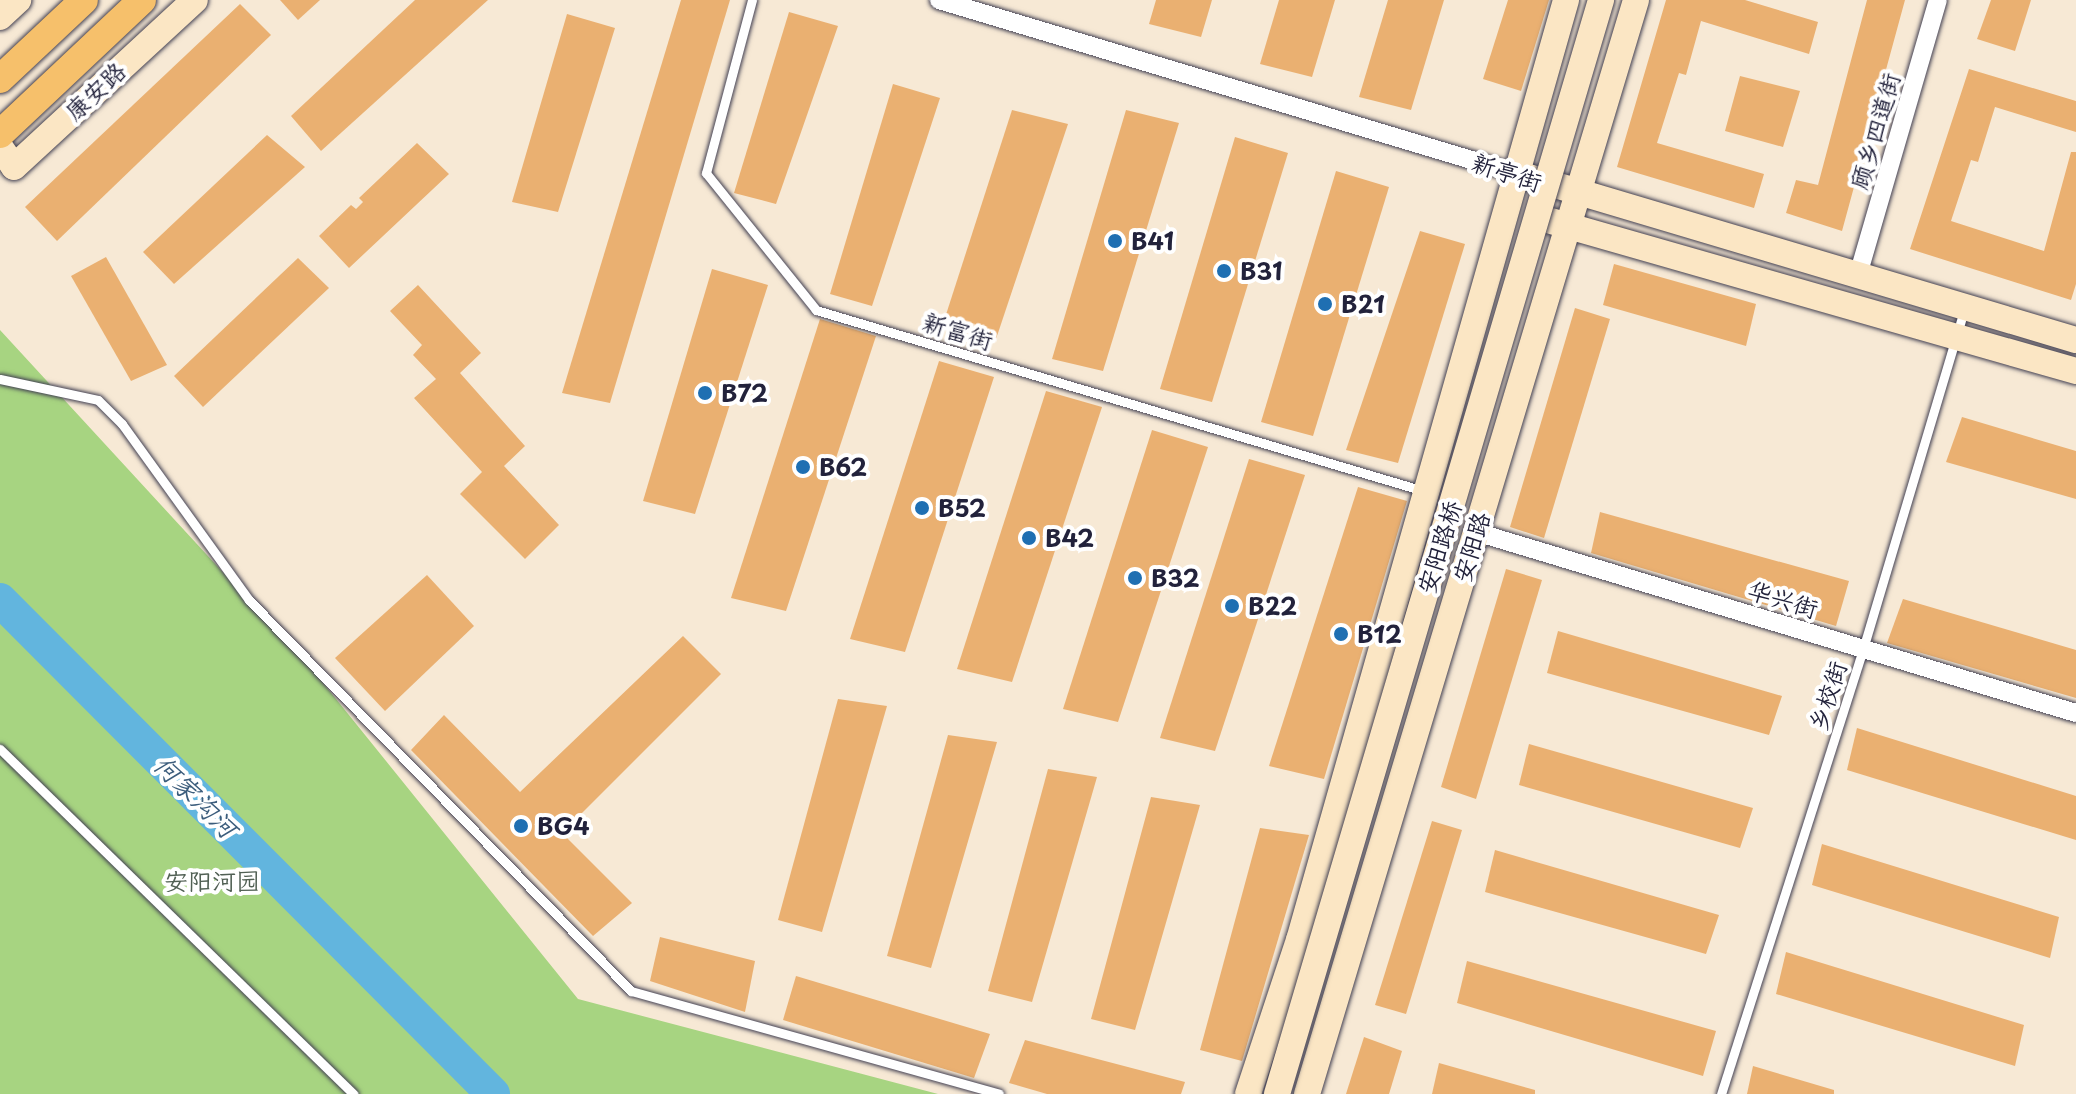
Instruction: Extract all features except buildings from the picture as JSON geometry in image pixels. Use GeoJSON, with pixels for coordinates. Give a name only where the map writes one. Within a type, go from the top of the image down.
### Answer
{"type":"FeatureCollection","features":[{"type":"Feature","properties":{"kind":"main road"},"geometry":{"type":"LineString","coordinates":[[0,17],[18,0]]}},
{"type":"Feature","properties":{"kind":"main road"},"geometry":{"type":"LineString","coordinates":[[0,79],[84,0]]}},
{"type":"Feature","properties":{"kind":"main road","name":"康安路"},"geometry":{"type":"LineString","coordinates":[[0,134],[142,0]]}},
{"type":"Feature","properties":{"kind":"main road","name":"康安路"},"geometry":{"type":"LineString","coordinates":[[0,147],[14,167],[195,0]]}},
{"type":"Feature","properties":{"kind":"main road"},"geometry":{"type":"LineString","coordinates":[[1248,1094],[1299,940],[1566,0]]}},
{"type":"Feature","properties":{"kind":"main road","name":"安阳路桥"},"geometry":{"type":"LineString","coordinates":[[1277,1094],[1601,0]]}},
{"type":"Feature","properties":{"kind":"main road","name":"安阳路"},"geometry":{"type":"LineString","coordinates":[[1307,1094],[1636,0]]}},
{"type":"Feature","properties":{"kind":"main road","name":"新亭街"},"geometry":{"type":"LineString","coordinates":[[1515,173],[1576,195],[2076,340]]}},
{"type":"Feature","properties":{"kind":"main road"},"geometry":{"type":"LineString","coordinates":[[1506,206],[1567,227],[2076,371]]}},
{"type":"Feature","properties":{"kind":"street","name":"新亭街"},"geometry":{"type":"LineString","coordinates":[[939,0],[1515,173]]}},
{"type":"Feature","properties":{"kind":"street","name":"顾乡四道街"},"geometry":{"type":"LineString","coordinates":[[1858,275],[1938,0]]}},
{"type":"Feature","properties":{"kind":"street","name":"华兴街"},"geometry":{"type":"LineString","coordinates":[[1476,532],[2076,713]]}},
{"type":"Feature","properties":{"kind":"lane","name":"新富街"},"geometry":{"type":"LineString","coordinates":[[752,0],[706,173],[816,310],[1427,492]]}},
{"type":"Feature","properties":{"kind":"lane","name":"乡校街"},"geometry":{"type":"LineString","coordinates":[[1721,1094],[1863,649],[1965,307]]}},
{"type":"Feature","properties":{"kind":"lane"},"geometry":{"type":"LineString","coordinates":[[0,379],[98,400],[122,424],[249,600],[631,991],[999,1094]]}},
{"type":"Feature","properties":{"kind":"lane"},"geometry":{"type":"LineString","coordinates":[[0,749],[353,1094]]}},
{"type":"Feature","properties":{"kind":"green space","name":"安阳河园"},"geometry":{"type":"Polygon","coordinates":[[[0,330],[311,668],[578,999],[938,1094],[0,1094],[0,330]]]}},
{"type":"Feature","properties":{"kind":"waterway","name":"何家沟河"},"geometry":{"type":"LineString","coordinates":[[0,600],[493,1094]]}},
{"type":"Feature","properties":{"kind":"place","name":"B41"},"geometry":{"type":"Point","coordinates":[1115,241]}},
{"type":"Feature","properties":{"kind":"place","name":"B31"},"geometry":{"type":"Point","coordinates":[1224,271]}},
{"type":"Feature","properties":{"kind":"place","name":"B21"},"geometry":{"type":"Point","coordinates":[1325,304]}},
{"type":"Feature","properties":{"kind":"place","name":"B72"},"geometry":{"type":"Point","coordinates":[705,393]}},
{"type":"Feature","properties":{"kind":"place","name":"B62"},"geometry":{"type":"Point","coordinates":[803,467]}},
{"type":"Feature","properties":{"kind":"place","name":"B52"},"geometry":{"type":"Point","coordinates":[922,508]}},
{"type":"Feature","properties":{"kind":"place","name":"B42"},"geometry":{"type":"Point","coordinates":[1029,538]}},
{"type":"Feature","properties":{"kind":"place","name":"B32"},"geometry":{"type":"Point","coordinates":[1135,578]}},
{"type":"Feature","properties":{"kind":"place","name":"B22"},"geometry":{"type":"Point","coordinates":[1232,606]}},
{"type":"Feature","properties":{"kind":"place","name":"B12"},"geometry":{"type":"Point","coordinates":[1341,634]}},
{"type":"Feature","properties":{"kind":"place","name":"BG4"},"geometry":{"type":"Point","coordinates":[521,826]}}]}
